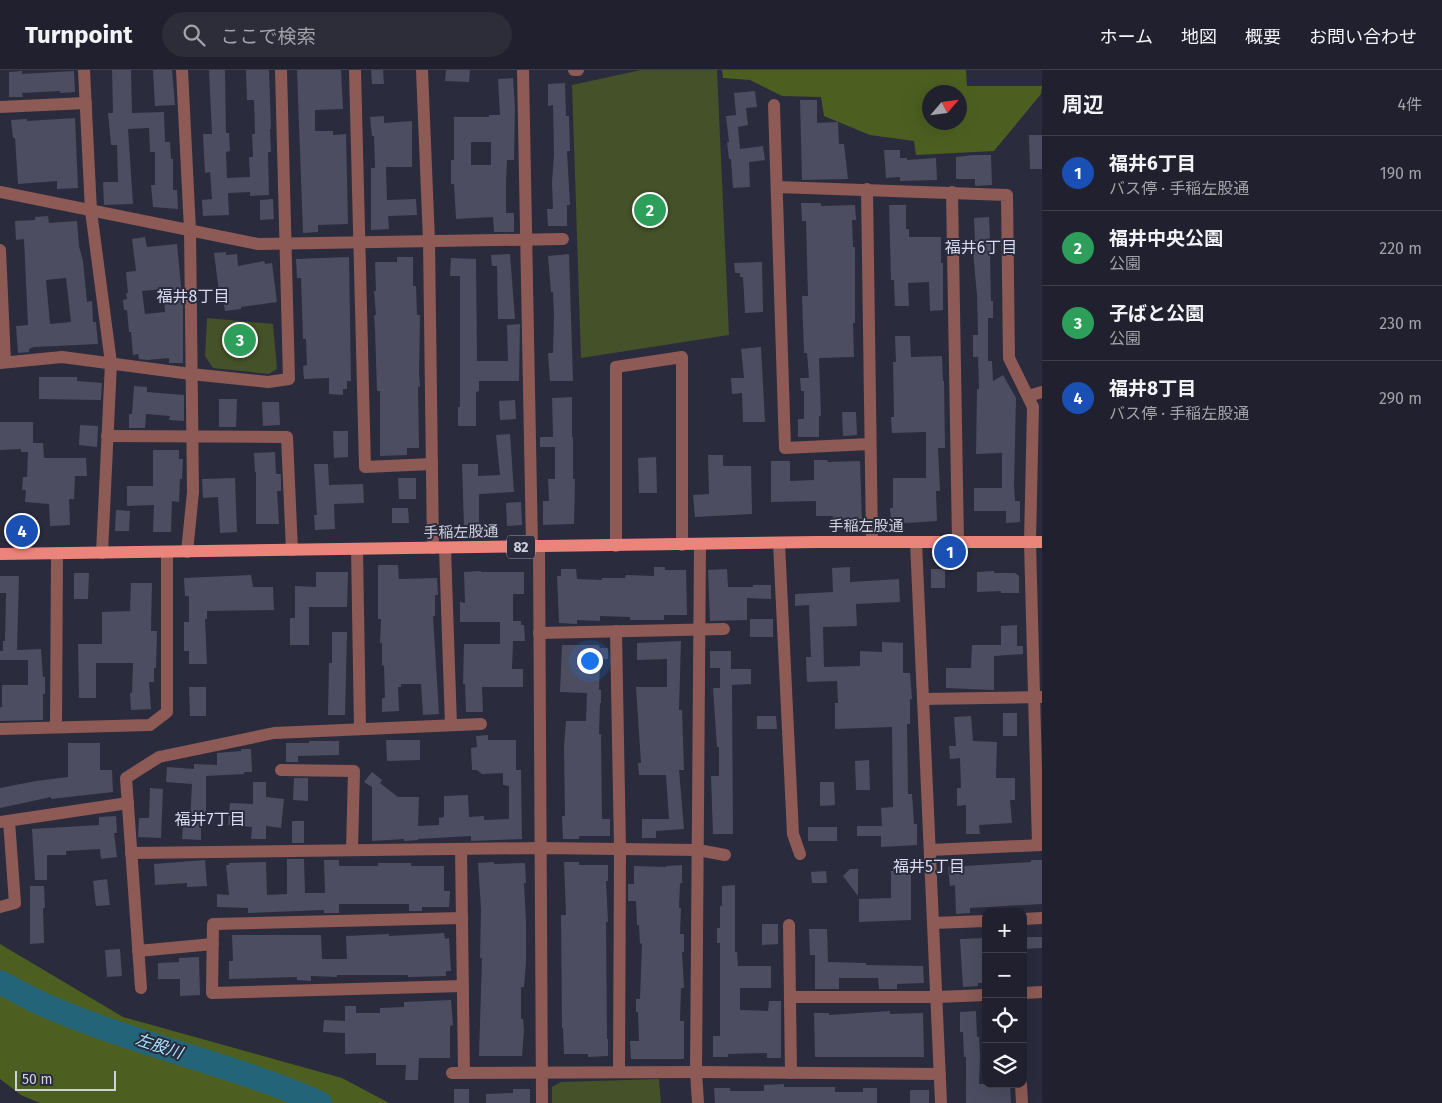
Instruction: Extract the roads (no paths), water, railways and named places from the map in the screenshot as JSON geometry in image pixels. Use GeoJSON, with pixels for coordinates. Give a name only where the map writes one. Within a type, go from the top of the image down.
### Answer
{"type":"FeatureCollection","features":[{"type":"Feature","properties":{"kind":"main road","name":"手稲左股通"},"geometry":{"type":"LineString","coordinates":[[0,554],[779,543],[1036,542]]}},
{"type":"Feature","properties":{"kind":"street"},"geometry":{"type":"LineString","coordinates":[[84,70],[91,210],[111,363],[102,553]]}},
{"type":"Feature","properties":{"kind":"street"},"geometry":{"type":"LineString","coordinates":[[182,70],[190,230],[193,492],[187,552]]}},
{"type":"Feature","properties":{"kind":"street"},"geometry":{"type":"LineString","coordinates":[[0,250],[2,362],[62,357],[268,382],[289,380],[281,70]]}},
{"type":"Feature","properties":{"kind":"street"},"geometry":{"type":"LineString","coordinates":[[355,70],[361,242],[365,466],[432,464]]}},
{"type":"Feature","properties":{"kind":"street"},"geometry":{"type":"LineString","coordinates":[[422,70],[429,241],[432,464],[451,725]]}},
{"type":"Feature","properties":{"kind":"street"},"geometry":{"type":"LineString","coordinates":[[523,70],[539,633],[542,1103]]}},
{"type":"Feature","properties":{"kind":"street"},"geometry":{"type":"LineString","coordinates":[[0,107],[86,103]]}},
{"type":"Feature","properties":{"kind":"street"},"geometry":{"type":"LineString","coordinates":[[774,105],[785,448],[870,444]]}},
{"type":"Feature","properties":{"kind":"street"},"geometry":{"type":"LineString","coordinates":[[777,186],[1007,195],[1009,358],[1034,407],[1040,845],[930,850]]}},
{"type":"Feature","properties":{"kind":"street"},"geometry":{"type":"LineString","coordinates":[[867,189],[872,542]]}},
{"type":"Feature","properties":{"kind":"street"},"geometry":{"type":"LineString","coordinates":[[0,192],[258,244],[563,239]]}},
{"type":"Feature","properties":{"kind":"street"},"geometry":{"type":"LineString","coordinates":[[952,192],[958,542]]}},
{"type":"Feature","properties":{"kind":"street"},"geometry":{"type":"LineString","coordinates":[[616,546],[616,367],[682,357],[682,545]]}},
{"type":"Feature","properties":{"kind":"street"},"geometry":{"type":"LineString","coordinates":[[1028,396],[1042,392]]}},
{"type":"Feature","properties":{"kind":"street"},"geometry":{"type":"LineString","coordinates":[[107,436],[287,437],[292,550]]}},
{"type":"Feature","properties":{"kind":"street"},"geometry":{"type":"LineString","coordinates":[[916,542],[941,1103]]}},
{"type":"Feature","properties":{"kind":"street"},"geometry":{"type":"LineString","coordinates":[[779,543],[794,834],[800,854]]}},
{"type":"Feature","properties":{"kind":"street"},"geometry":{"type":"LineString","coordinates":[[698,1103],[696,1072],[700,545]]}},
{"type":"Feature","properties":{"kind":"street"},"geometry":{"type":"LineString","coordinates":[[357,549],[360,729]]}},
{"type":"Feature","properties":{"kind":"street"},"geometry":{"type":"LineString","coordinates":[[0,728],[150,725],[167,712],[167,552]]}},
{"type":"Feature","properties":{"kind":"street"},"geometry":{"type":"LineString","coordinates":[[56,727],[57,554]]}},
{"type":"Feature","properties":{"kind":"street"},"geometry":{"type":"LineString","coordinates":[[539,633],[724,629]]}},
{"type":"Feature","properties":{"kind":"street"},"geometry":{"type":"LineString","coordinates":[[616,631],[620,849],[620,1072]]}},
{"type":"Feature","properties":{"kind":"street"},"geometry":{"type":"LineString","coordinates":[[923,699],[1038,697]]}},
{"type":"Feature","properties":{"kind":"street"},"geometry":{"type":"LineString","coordinates":[[141,988],[126,778],[159,757],[274,733],[480,724]]}},
{"type":"Feature","properties":{"kind":"street"},"geometry":{"type":"LineString","coordinates":[[281,770],[354,771],[352,850]]}},
{"type":"Feature","properties":{"kind":"street"},"geometry":{"type":"LineString","coordinates":[[0,907],[15,903],[5,821],[128,802]]}},
{"type":"Feature","properties":{"kind":"street"},"geometry":{"type":"LineString","coordinates":[[130,853],[540,848],[698,850],[726,855]]}},
{"type":"Feature","properties":{"kind":"street"},"geometry":{"type":"LineString","coordinates":[[462,849],[463,986],[458,1073],[940,1074]]}},
{"type":"Feature","properties":{"kind":"street"},"geometry":{"type":"LineString","coordinates":[[462,918],[214,924],[212,993],[463,986]]}},
{"type":"Feature","properties":{"kind":"street"},"geometry":{"type":"LineString","coordinates":[[1027,919],[1042,918]]}},
{"type":"Feature","properties":{"kind":"street"},"geometry":{"type":"LineString","coordinates":[[933,923],[982,921]]}},
{"type":"Feature","properties":{"kind":"street"},"geometry":{"type":"LineString","coordinates":[[789,925],[791,1073]]}},
{"type":"Feature","properties":{"kind":"street"},"geometry":{"type":"LineString","coordinates":[[138,951],[213,944]]}},
{"type":"Feature","properties":{"kind":"street"},"geometry":{"type":"LineString","coordinates":[[1027,993],[1042,992]]}},
{"type":"Feature","properties":{"kind":"street"},"geometry":{"type":"LineString","coordinates":[[790,997],[982,995]]}},
{"type":"Feature","properties":{"kind":"street"},"geometry":{"type":"LineString","coordinates":[[1022,1088],[1022,1103]]}},
{"type":"Feature","properties":{"kind":"waterway","name":"左股川"},"geometry":{"type":"LineString","coordinates":[[0,982],[35,1001],[74,1017],[251,1076],[320,1103]]}},
{"type":"Feature","properties":{"kind":"place","name":"福井中央公園"},"geometry":{"type":"Point","coordinates":[650,210]}},
{"type":"Feature","properties":{"kind":"place","name":"子ばと公園"},"geometry":{"type":"Point","coordinates":[240,340]}},
{"type":"Feature","properties":{"kind":"place","name":"福井8丁目"},"geometry":{"type":"Point","coordinates":[22,531]}},
{"type":"Feature","properties":{"kind":"place","name":"福井6丁目"},"geometry":{"type":"Point","coordinates":[950,552]}},
{"type":"Feature","properties":{"kind":"district","name":"福井6丁目"},"geometry":{"type":"Point","coordinates":[981,247]}},
{"type":"Feature","properties":{"kind":"district","name":"福井8丁目"},"geometry":{"type":"Point","coordinates":[193,296]}},
{"type":"Feature","properties":{"kind":"district","name":"福井7丁目"},"geometry":{"type":"Point","coordinates":[210,819]}},
{"type":"Feature","properties":{"kind":"district","name":"福井5丁目"},"geometry":{"type":"Point","coordinates":[929,866]}}]}
